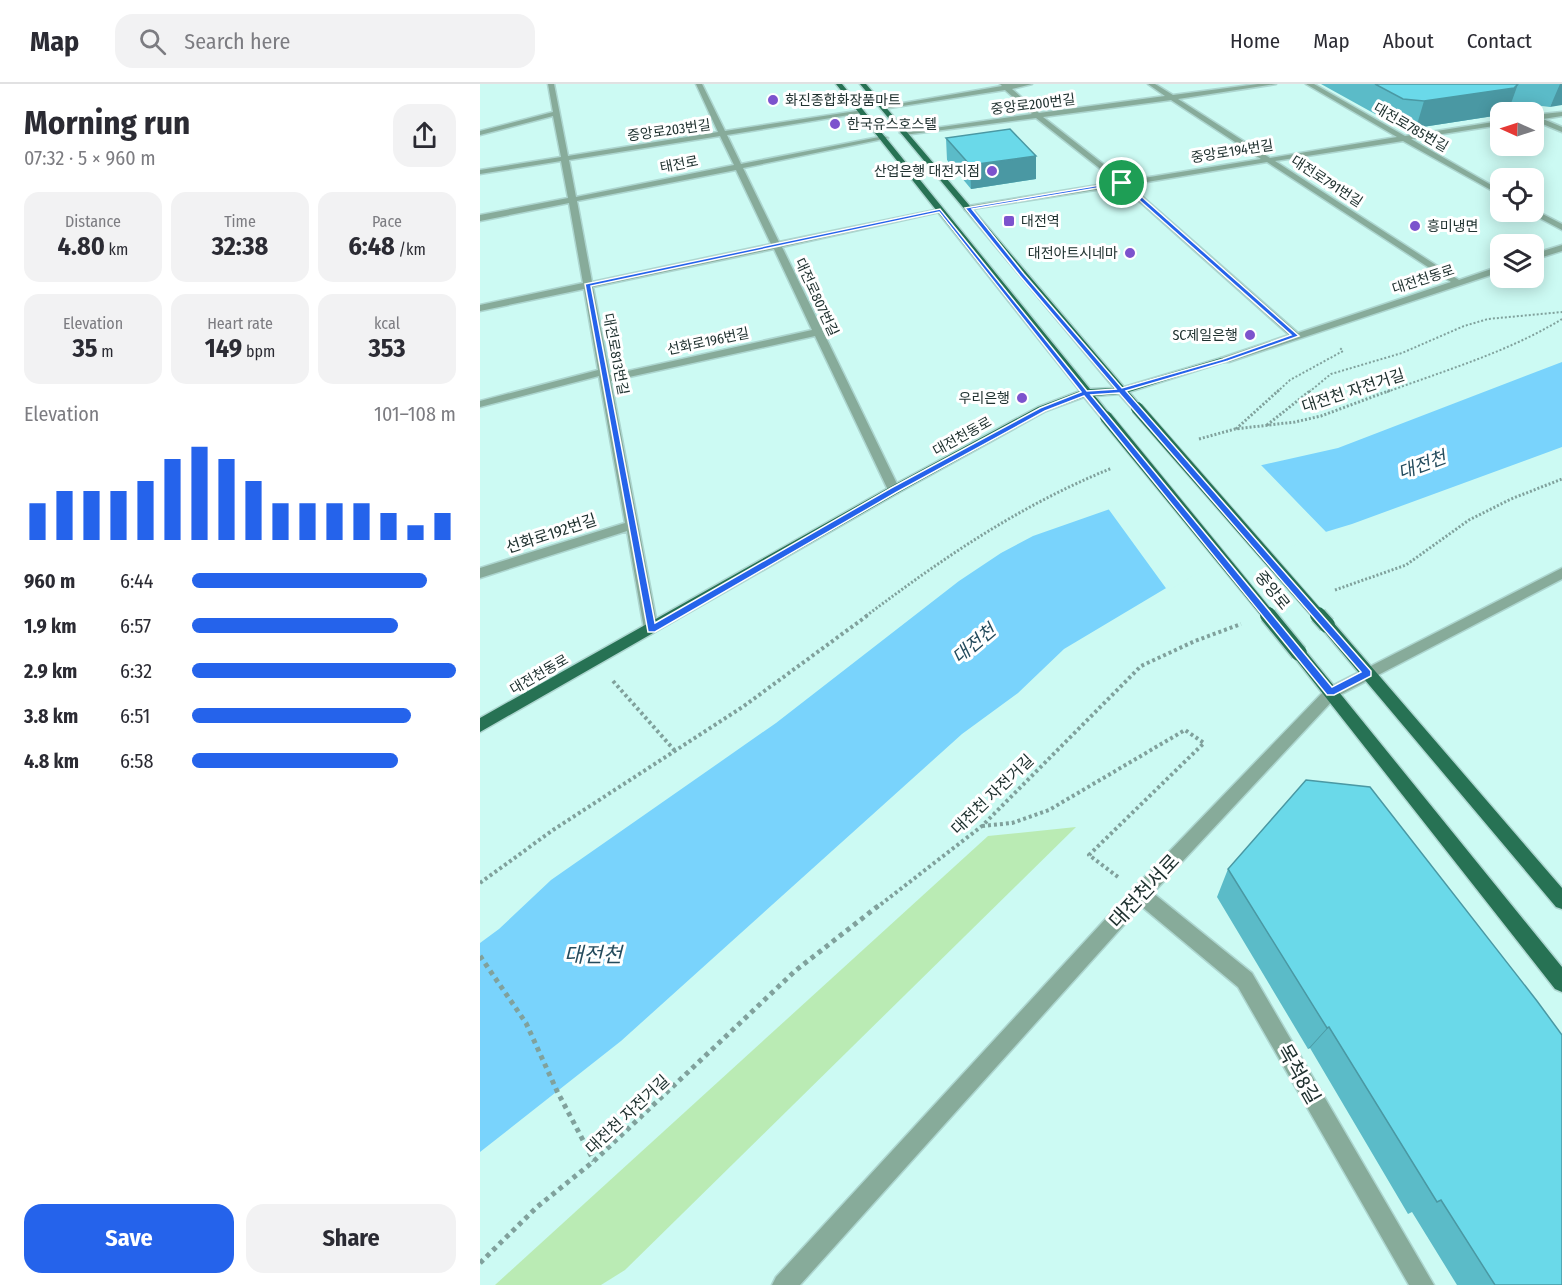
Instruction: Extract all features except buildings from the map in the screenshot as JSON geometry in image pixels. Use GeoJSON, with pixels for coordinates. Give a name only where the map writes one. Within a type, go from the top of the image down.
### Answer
{"type":"FeatureCollection","features":[{"type":"Feature","properties":{"kind":"main road","name":"중앙로"},"geometry":{"type":"LineString","coordinates":[[839,84],[1562,982]]}},
{"type":"Feature","properties":{"kind":"main road","name":"중앙로"},"geometry":{"type":"LineString","coordinates":[[863,84],[1121,391],[1560,895]]}},
{"type":"Feature","properties":{"kind":"main road","name":"대전천동로"},"geometry":{"type":"LineString","coordinates":[[480,726],[894,490],[1042,409],[1086,393],[1121,391],[1225,360]]}},
{"type":"Feature","properties":{"kind":"street","name":"대전로813번길"},"geometry":{"type":"LineString","coordinates":[[551,84],[651,629]]}},
{"type":"Feature","properties":{"kind":"street","name":"대전로807번길"},"geometry":{"type":"LineString","coordinates":[[699,84],[894,490]]}},
{"type":"Feature","properties":{"kind":"street"},"geometry":{"type":"LineString","coordinates":[[882,107],[1029,84]]}},
{"type":"Feature","properties":{"kind":"street","name":"대전로791번길"},"geometry":{"type":"LineString","coordinates":[[1151,84],[1458,283]]}},
{"type":"Feature","properties":{"kind":"street","name":"중앙로200번길"},"geometry":{"type":"LineString","coordinates":[[904,133],[1273,84]]}},
{"type":"Feature","properties":{"kind":"street","name":"대전로785번길"},"geometry":{"type":"LineString","coordinates":[[1309,84],[1490,187]]}},
{"type":"Feature","properties":{"kind":"street"},"geometry":{"type":"LineString","coordinates":[[1462,84],[1502,102]]}},
{"type":"Feature","properties":{"kind":"street"},"geometry":{"type":"LineString","coordinates":[[1005,86],[1038,116],[1122,183],[1296,336]]}},
{"type":"Feature","properties":{"kind":"street","name":"중앙로203번길"},"geometry":{"type":"LineString","coordinates":[[480,172],[861,111]]}},
{"type":"Feature","properties":{"kind":"street"},"geometry":{"type":"LineString","coordinates":[[480,124],[555,113]]}},
{"type":"Feature","properties":{"kind":"street"},"geometry":{"type":"LineString","coordinates":[[480,133],[555,113]]}},
{"type":"Feature","properties":{"kind":"street"},"geometry":{"type":"LineString","coordinates":[[1544,117],[1562,114]]}},
{"type":"Feature","properties":{"kind":"street"},"geometry":{"type":"LineString","coordinates":[[1544,122],[1562,130]]}},
{"type":"Feature","properties":{"kind":"street","name":"중앙로194번길"},"geometry":{"type":"LineString","coordinates":[[968,208],[1490,125]]}},
{"type":"Feature","properties":{"kind":"street","name":"태전로"},"geometry":{"type":"LineString","coordinates":[[480,218],[884,138]]}},
{"type":"Feature","properties":{"kind":"street"},"geometry":{"type":"LineString","coordinates":[[480,308],[940,211]]}},
{"type":"Feature","properties":{"kind":"street"},"geometry":{"type":"LineString","coordinates":[[1544,217],[1562,227]]}},
{"type":"Feature","properties":{"kind":"street"},"geometry":{"type":"LineString","coordinates":[[1544,254],[1562,248]]}},
{"type":"Feature","properties":{"kind":"street","name":"대전천동로"},"geometry":{"type":"LineString","coordinates":[[1225,360],[1490,272]]}},
{"type":"Feature","properties":{"kind":"street","name":"선화로196번길"},"geometry":{"type":"LineString","coordinates":[[480,404],[818,332]]}},
{"type":"Feature","properties":{"kind":"street","name":"선화로192번길"},"geometry":{"type":"LineString","coordinates":[[480,573],[632,525]]}},
{"type":"Feature","properties":{"kind":"street","name":"대전천서로"},"geometry":{"type":"LineString","coordinates":[[784,1285],[1140,894],[1330,693],[1562,573]]}},
{"type":"Feature","properties":{"kind":"street","name":"목척8길"},"geometry":{"type":"LineString","coordinates":[[1140,894],[1245,980],[1422,1285]]}},
{"type":"Feature","properties":{"kind":"path"},"geometry":{"type":"LineString","coordinates":[[1266,425],[1331,374],[1402,353],[1464,326],[1488,319],[1562,312]]}},
{"type":"Feature","properties":{"kind":"path","name":"대전천 자전거길"},"geometry":{"type":"LineString","coordinates":[[1191,441],[1235,429],[1321,416],[1511,346],[1536,335],[1562,319]]}},
{"type":"Feature","properties":{"kind":"path"},"geometry":{"type":"LineString","coordinates":[[1235,429],[1290,380],[1342,351],[1341,348],[1334,348]]}},
{"type":"Feature","properties":{"kind":"path"},"geometry":{"type":"LineString","coordinates":[[480,883],[583,810],[676,752],[782,680],[886,600],[992,527],[1042,496],[1119,465]]}},
{"type":"Feature","properties":{"kind":"path"},"geometry":{"type":"LineString","coordinates":[[1328,593],[1406,565],[1469,520],[1511,499],[1562,479]]}},
{"type":"Feature","properties":{"kind":"path","name":"대전천 자전거길"},"geometry":{"type":"LineString","coordinates":[[480,1263],[537,1207],[594,1161],[795,971],[982,826],[1141,666],[1195,640],[1251,621]]}},
{"type":"Feature","properties":{"kind":"path"},"geometry":{"type":"LineString","coordinates":[[617,685],[676,752]]}},
{"type":"Feature","properties":{"kind":"path"},"geometry":{"type":"LineString","coordinates":[[982,826],[1012,823],[1049,810],[1099,778],[1140,758],[1185,730],[1204,743],[1089,855],[1140,894]]}},
{"type":"Feature","properties":{"kind":"path"},"geometry":{"type":"LineString","coordinates":[[480,956],[526,1023],[557,1091],[594,1161]]}},
{"type":"Feature","properties":{"kind":"green space"},"geometry":{"type":"Polygon","coordinates":[[[1076,827],[625,1270],[601,1285],[495,1285],[988,836],[1076,827]]]}},
{"type":"Feature","properties":{"kind":"water","name":"대전천"},"geometry":{"type":"Polygon","coordinates":[[[1562,362],[1562,447],[1352,524],[1193,572],[1064,649],[1018,693],[962,734],[621,1041],[480,1152],[480,943],[499,929],[551,880],[776,723],[959,581],[1001,553],[1033,536],[1187,482],[1338,448],[1562,362]]]}},
{"type":"Feature","properties":{"kind":"pier"},"geometry":{"type":"Polygon","coordinates":[[[1259,463],[1329,535],[1194,575],[1168,591],[1107,507],[1186,479],[1259,463]]]}},
{"type":"Feature","properties":{"kind":"place","name":"화진종합화장품마트"},"geometry":{"type":"Point","coordinates":[773,100]}},
{"type":"Feature","properties":{"kind":"place","name":"한국유스호스텔"},"geometry":{"type":"Point","coordinates":[835,124]}},
{"type":"Feature","properties":{"kind":"place","name":"산업은행 대전지점"},"geometry":{"type":"Point","coordinates":[992,171]}},
{"type":"Feature","properties":{"kind":"place","name":"대전역"},"geometry":{"type":"Point","coordinates":[1009,221]}},
{"type":"Feature","properties":{"kind":"place","name":"흥미냉면"},"geometry":{"type":"Point","coordinates":[1415,226]}},
{"type":"Feature","properties":{"kind":"place","name":"대전아트시네마"},"geometry":{"type":"Point","coordinates":[1130,253]}},
{"type":"Feature","properties":{"kind":"place","name":"SC제일은행"},"geometry":{"type":"Point","coordinates":[1250,335]}},
{"type":"Feature","properties":{"kind":"place","name":"우리은행"},"geometry":{"type":"Point","coordinates":[1022,398]}},
{"type":"Feature","properties":{"kind":"route"},"geometry":{"type":"LineString","coordinates":[[1122,183],[968,208],[1121,391],[1086,393],[1042,409],[894,490],[651,629],[587,285],[940,211],[1086,393],[1299,653],[1330,693],[1368,673],[1121,391],[1296,336],[1122,183]]}}]}
